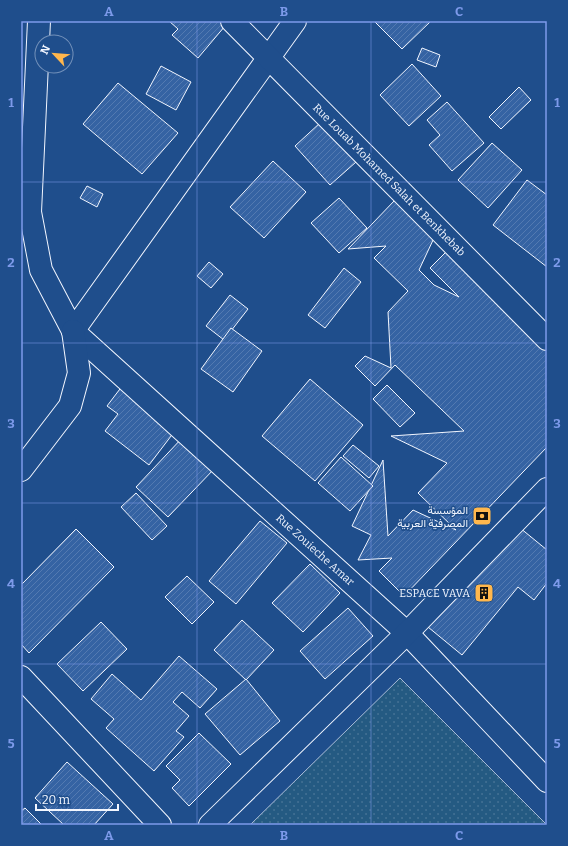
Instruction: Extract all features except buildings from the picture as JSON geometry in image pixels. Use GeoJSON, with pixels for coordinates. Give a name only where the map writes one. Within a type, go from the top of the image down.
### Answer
{"type":"FeatureCollection","features":[{"type":"Feature","properties":{"kind":"street"},"geometry":{"type":"LineString","coordinates":[[21,470],[70,406],[79,373],[73,331],[42,270],[30,212],[40,21]]}},
{"type":"Feature","properties":{"kind":"street","name":"Rue Louab Mohamed Salah et Benkhebab"},"geometry":{"type":"LineString","coordinates":[[232,21],[547,339]]}},
{"type":"Feature","properties":{"kind":"street"},"geometry":{"type":"LineString","coordinates":[[73,331],[295,21]]}},
{"type":"Feature","properties":{"kind":"street","name":"Rue Zouieche Amar"},"geometry":{"type":"LineString","coordinates":[[73,331],[406,633],[547,781]]}},
{"type":"Feature","properties":{"kind":"street"},"geometry":{"type":"LineString","coordinates":[[210,825],[406,633],[547,489]]}},
{"type":"Feature","properties":{"kind":"street"},"geometry":{"type":"LineString","coordinates":[[21,678],[160,825]]}},
{"type":"Feature","properties":{"kind":"shaded area"},"geometry":{"type":"Polygon","coordinates":[[[400,678],[547,825],[250,825],[400,678]]]}},
{"type":"Feature","properties":{"kind":"place","name":"المؤسسة المصرفية العربية"},"geometry":{"type":"Point","coordinates":[482,516]}},
{"type":"Feature","properties":{"kind":"place","name":"ESPACE VAVA"},"geometry":{"type":"Point","coordinates":[484,593]}}]}
